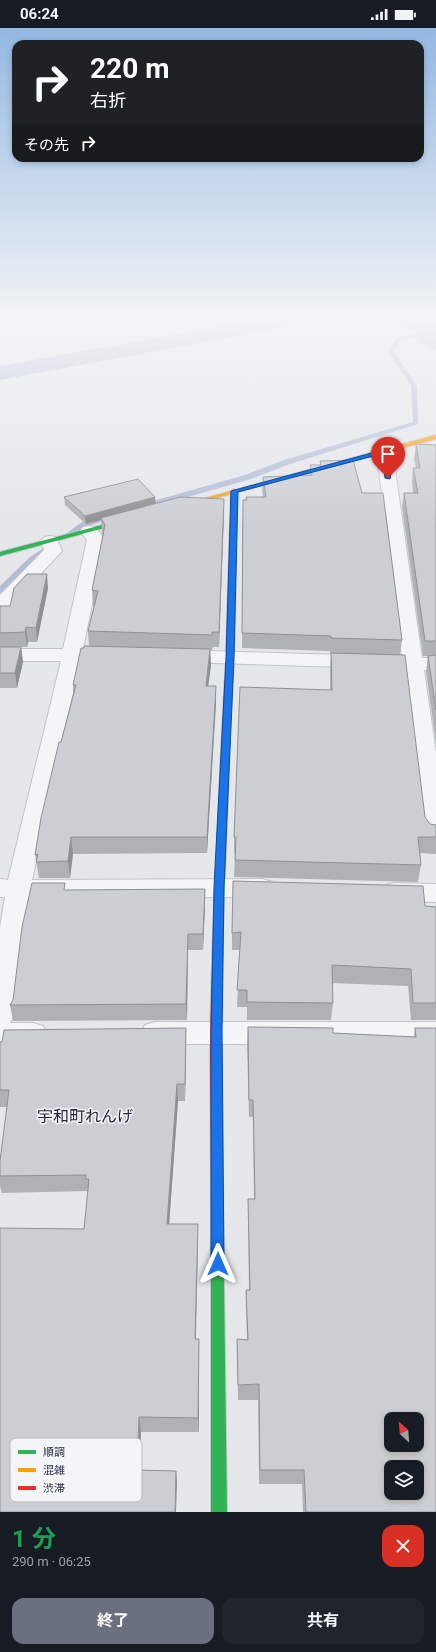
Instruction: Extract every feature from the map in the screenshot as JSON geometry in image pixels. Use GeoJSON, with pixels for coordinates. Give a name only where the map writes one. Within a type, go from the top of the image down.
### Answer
{"type":"FeatureCollection","features":[{"type":"Feature","properties":{"kind":"street"},"geometry":{"type":"LineString","coordinates":[[173,508],[436,437]]}},
{"type":"Feature","properties":{"kind":"street"},"geometry":{"type":"LineString","coordinates":[[379,452],[386,462],[413,663],[430,750],[436,833]]}},
{"type":"Feature","properties":{"kind":"street"},"geometry":{"type":"LineString","coordinates":[[220,1512],[216,1032],[219,887],[230,658],[234,491]]}},
{"type":"Feature","properties":{"kind":"street"},"geometry":{"type":"LineString","coordinates":[[0,554],[143,516]]}},
{"type":"Feature","properties":{"kind":"street"},"geometry":{"type":"LineString","coordinates":[[0,1016],[9,889],[72,654],[96,539],[89,531]]}},
{"type":"Feature","properties":{"kind":"street"},"geometry":{"type":"LineString","coordinates":[[0,606],[53,551],[50,541]]}},
{"type":"Feature","properties":{"kind":"street"},"geometry":{"type":"LineString","coordinates":[[0,654],[127,655]]}},
{"type":"Feature","properties":{"kind":"street"},"geometry":{"type":"LineString","coordinates":[[167,656],[436,664]]}},
{"type":"Feature","properties":{"kind":"street"},"geometry":{"type":"LineString","coordinates":[[9,889],[219,887],[288,889]]}},
{"type":"Feature","properties":{"kind":"street"},"geometry":{"type":"LineString","coordinates":[[374,891],[436,893]]}},
{"type":"Feature","properties":{"kind":"street"},"geometry":{"type":"LineString","coordinates":[[131,1033],[436,1032]]}},
{"type":"Feature","properties":{"kind":"street"},"geometry":{"type":"LineString","coordinates":[[0,1034],[54,1034]]}},
{"type":"Feature","properties":{"kind":"building"},"geometry":{"type":"Polygon","coordinates":[[[416,444],[436,445],[436,641],[425,641],[404,493],[418,493],[413,468],[420,468],[416,444]]]}},
{"type":"Feature","properties":{"kind":"building"},"geometry":{"type":"Polygon","coordinates":[[[353,460],[362,493],[383,493],[402,640],[242,633],[243,500],[247,500],[246,497],[266,497],[263,477],[312,475],[310,465],[321,465],[320,461],[353,460]]]}},
{"type":"Feature","properties":{"kind":"building"},"geometry":{"type":"Polygon","coordinates":[[[138,479],[155,497],[85,516],[64,497],[138,479]]]}},
{"type":"Feature","properties":{"kind":"building"},"geometry":{"type":"Polygon","coordinates":[[[180,497],[224,499],[219,632],[212,632],[212,635],[88,631],[98,591],[92,590],[105,525],[101,518],[180,497]]]}},
{"type":"Feature","properties":{"kind":"building"},"geometry":{"type":"Polygon","coordinates":[[[27,574],[47,574],[36,628],[26,627],[25,632],[0,633],[0,606],[10,606],[14,588],[27,574]]]}},
{"type":"Feature","properties":{"kind":"building"},"geometry":{"type":"Polygon","coordinates":[[[85,646],[210,649],[206,686],[216,686],[207,837],[71,837],[68,861],[36,862],[38,854],[35,855],[41,818],[59,742],[61,742],[76,685],[73,685],[81,648],[84,648],[85,646]]]}},
{"type":"Feature","properties":{"kind":"building"},"geometry":{"type":"Polygon","coordinates":[[[0,647],[21,647],[15,673],[0,673],[0,647]]]}},
{"type":"Feature","properties":{"kind":"building"},"geometry":{"type":"Polygon","coordinates":[[[331,653],[405,655],[425,817],[430,824],[436,825],[436,837],[418,837],[421,865],[235,860],[236,837],[234,837],[240,687],[332,690],[331,653]]]}},
{"type":"Feature","properties":{"kind":"building"},"geometry":{"type":"Polygon","coordinates":[[[436,655],[436,710],[428,656],[436,655]]]}},
{"type":"Feature","properties":{"kind":"building"},"geometry":{"type":"Polygon","coordinates":[[[233,881],[423,886],[425,906],[436,907],[436,1003],[413,1003],[411,969],[332,965],[333,1003],[247,1002],[247,990],[237,990],[241,932],[232,933],[233,881]]]}},
{"type":"Feature","properties":{"kind":"building"},"geometry":{"type":"Polygon","coordinates":[[[32,883],[65,883],[64,890],[205,889],[203,934],[188,934],[186,1004],[10,1005],[13,1000],[22,927],[32,883]]]}},
{"type":"Feature","properties":{"kind":"building"},"geometry":{"type":"Polygon","coordinates":[[[248,1027],[333,1028],[333,1033],[416,1037],[415,1028],[436,1028],[436,1512],[306,1512],[304,1470],[260,1470],[259,1384],[238,1385],[237,1339],[248,1340],[246,1290],[250,1290],[248,1199],[255,1199],[253,1100],[249,1100],[248,1027]]]}},
{"type":"Feature","properties":{"kind":"building"},"geometry":{"type":"Polygon","coordinates":[[[186,1028],[185,1084],[177,1084],[167,1224],[198,1224],[195,1339],[199,1339],[198,1418],[139,1417],[138,1438],[10,1438],[10,1502],[142,1502],[142,1470],[176,1471],[175,1512],[0,1512],[0,1228],[84,1229],[89,1179],[85,1179],[86,1175],[0,1176],[0,1161],[9,1090],[0,1090],[0,1042],[2,1042],[4,1030],[186,1028]]]}},
{"type":"Feature","properties":{"kind":"waterway"},"geometry":{"type":"LineString","coordinates":[[142,507],[248,477],[287,462],[416,423],[414,389]]}},
{"type":"Feature","properties":{"kind":"waterway"},"geometry":{"type":"LineString","coordinates":[[68,535],[85,524],[98,520]]}},
{"type":"Feature","properties":{"kind":"waterway"},"geometry":{"type":"LineString","coordinates":[[0,591],[33,559],[50,548]]}},
{"type":"Feature","properties":{"kind":"traffic: fast"},"geometry":{"type":"LineString","coordinates":[[0,554],[132,519]]}},
{"type":"Feature","properties":{"kind":"traffic: fast"},"geometry":{"type":"LineString","coordinates":[[218,932],[226,731]]}},
{"type":"Feature","properties":{"kind":"traffic: fast"},"geometry":{"type":"LineString","coordinates":[[217,1207],[219,1512]]}},
{"type":"Feature","properties":{"kind":"traffic: slow"},"geometry":{"type":"LineString","coordinates":[[180,506],[436,437]]}},
{"type":"Feature","properties":{"kind":"traffic: jam"},"geometry":{"type":"LineString","coordinates":[[226,731],[230,657],[234,491]]}},
{"type":"Feature","properties":{"kind":"traffic: jam"},"geometry":{"type":"LineString","coordinates":[[217,1207],[216,1032],[218,932]]}},
{"type":"Feature","properties":{"kind":"district","name":"宇和町れんげ"},"geometry":{"type":"Point","coordinates":[85,1116]}},
{"type":"Feature","properties":{"kind":"route"},"geometry":{"type":"LineString","coordinates":[[218,1264],[216,1032],[219,887],[230,658],[234,491],[379,452],[386,462],[388,478]]}}]}
